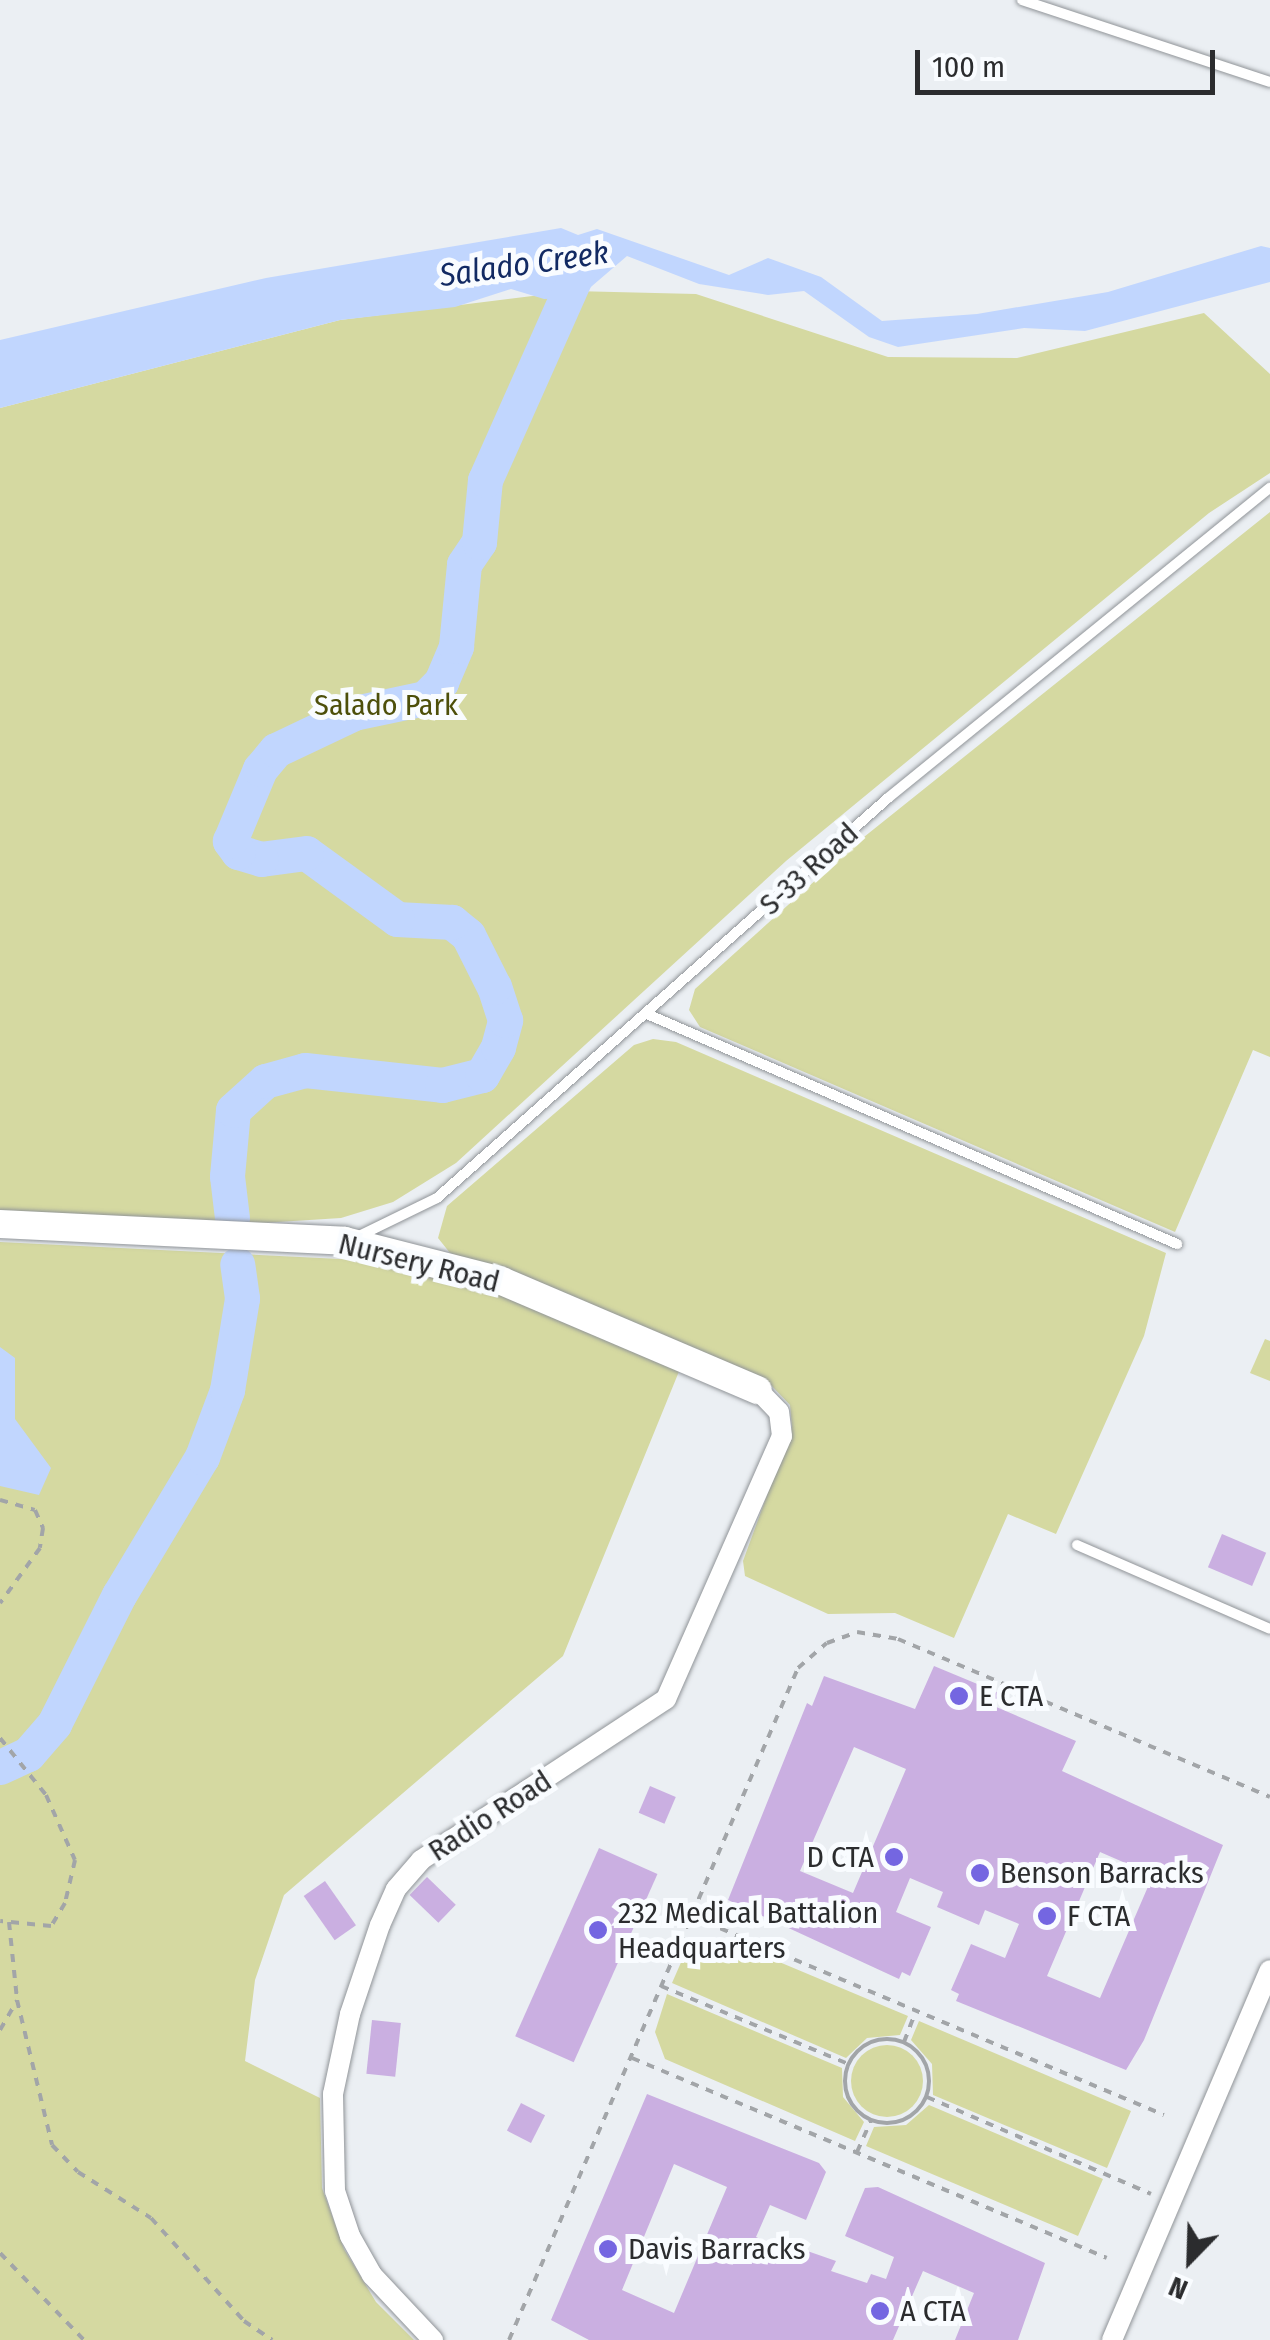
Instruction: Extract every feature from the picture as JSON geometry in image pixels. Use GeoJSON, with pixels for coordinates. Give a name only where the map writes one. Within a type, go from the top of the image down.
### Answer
{"type":"FeatureCollection","features":[{"type":"Feature","properties":{"kind":"street","name":"Nursery Road"},"geometry":{"type":"LineString","coordinates":[[0,1224],[345,1241],[502,1281],[758,1390]]}},
{"type":"Feature","properties":{"kind":"street","name":"Radio Road"},"geometry":{"type":"LineString","coordinates":[[432,2340],[372,2275],[350,2236],[336,2191],[333,2094],[368,1960],[396,1889],[421,1860],[666,1699],[782,1436],[778,1412],[758,1390]]}},
{"type":"Feature","properties":{"kind":"street"},"geometry":{"type":"LineString","coordinates":[[1112,2340],[1270,1970]]}},
{"type":"Feature","properties":{"kind":"street"},"geometry":{"type":"LineString","coordinates":[[1249,2020],[1270,2029]]}},
{"type":"Feature","properties":{"kind":"lane"},"geometry":{"type":"LineString","coordinates":[[1022,0],[1270,82]]}},
{"type":"Feature","properties":{"kind":"lane","name":"S-33 Road"},"geometry":{"type":"LineString","coordinates":[[345,1241],[438,1198],[888,798],[1270,488]]}},
{"type":"Feature","properties":{"kind":"lane"},"geometry":{"type":"LineString","coordinates":[[646,1014],[1177,1244]]}},
{"type":"Feature","properties":{"kind":"lane"},"geometry":{"type":"LineString","coordinates":[[1077,1545],[1270,1629]]}},
{"type":"Feature","properties":{"kind":"path"},"geometry":{"type":"LineString","coordinates":[[0,1500],[35,1510],[43,1528],[40,1548],[0,1603]]}},
{"type":"Feature","properties":{"kind":"path"},"geometry":{"type":"LineString","coordinates":[[509,2340],[798,1668],[827,1643],[858,1632],[898,1639],[1270,1798]]}},
{"type":"Feature","properties":{"kind":"path"},"geometry":{"type":"LineString","coordinates":[[0,1738],[36,1783],[70,1841],[72,1880],[51,1926],[0,1921]]}},
{"type":"Feature","properties":{"kind":"path"},"geometry":{"type":"LineString","coordinates":[[692,1916],[1164,2116]]}},
{"type":"Feature","properties":{"kind":"path"},"geometry":{"type":"LineString","coordinates":[[9,1922],[17,2000],[52,2145],[78,2172],[151,2218],[244,2321],[272,2340]]}},
{"type":"Feature","properties":{"kind":"path"},"geometry":{"type":"LineString","coordinates":[[661,1986],[848,2064]]}},
{"type":"Feature","properties":{"kind":"path"},"geometry":{"type":"LineString","coordinates":[[0,2030],[17,2000]]}},
{"type":"Feature","properties":{"kind":"path"},"geometry":{"type":"LineString","coordinates":[[904,2042],[916,2011]]}},
{"type":"Feature","properties":{"kind":"path"},"geometry":{"type":"LineString","coordinates":[[876,2040],[904,2042],[928,2071],[927,2098],[907,2119],[872,2120],[847,2095],[848,2064],[876,2040]]}},
{"type":"Feature","properties":{"kind":"path"},"geometry":{"type":"LineString","coordinates":[[630,2057],[1107,2258]]}},
{"type":"Feature","properties":{"kind":"path"},"geometry":{"type":"LineString","coordinates":[[927,2098],[1151,2194]]}},
{"type":"Feature","properties":{"kind":"path"},"geometry":{"type":"LineString","coordinates":[[856,2154],[872,2120]]}},
{"type":"Feature","properties":{"kind":"path"},"geometry":{"type":"LineString","coordinates":[[0,2253],[84,2340]]}},
{"type":"Feature","properties":{"kind":"green space","name":"Salado Park"},"geometry":{"type":"Polygon","coordinates":[[[573,291],[696,294],[888,357],[1017,358],[1204,313],[1270,374],[1270,473],[1209,513],[786,861],[456,1163],[393,1202],[341,1218],[228,1225],[0,1211],[0,408],[340,320],[573,291]]]}},
{"type":"Feature","properties":{"kind":"green space"},"geometry":{"type":"Polygon","coordinates":[[[1270,512],[1270,1057],[1253,1050],[1175,1232],[700,1027],[689,1010],[695,989],[859,841],[1270,512]]]}},
{"type":"Feature","properties":{"kind":"green space"},"geometry":{"type":"Polygon","coordinates":[[[653,1039],[676,1042],[1166,1253],[1144,1336],[1056,1534],[1008,1514],[954,1638],[895,1613],[828,1614],[745,1576],[743,1561],[792,1427],[790,1405],[769,1383],[450,1253],[438,1238],[447,1206],[634,1045],[653,1039]]]}},
{"type":"Feature","properties":{"kind":"green space"},"geometry":{"type":"Polygon","coordinates":[[[0,1242],[360,1260],[502,1294],[680,1369],[563,1656],[284,1895],[255,1980],[245,2061],[320,2098],[322,2188],[344,2249],[376,2302],[414,2340],[0,2340],[0,1242]]]}},
{"type":"Feature","properties":{"kind":"green space"},"geometry":{"type":"Polygon","coordinates":[[[1265,1339],[1270,1341],[1270,1381],[1250,1373],[1265,1339]]]}},
{"type":"Feature","properties":{"kind":"green space"},"geometry":{"type":"Polygon","coordinates":[[[704,1938],[727,1940],[908,2016],[900,2035],[867,2038],[846,2058],[672,1983],[686,1951],[704,1938]]]}},
{"type":"Feature","properties":{"kind":"green space"},"geometry":{"type":"Polygon","coordinates":[[[667,1994],[842,2068],[843,2097],[864,2122],[855,2141],[665,2059],[655,2032],[667,1994]]]}},
{"type":"Feature","properties":{"kind":"green space"},"geometry":{"type":"Polygon","coordinates":[[[919,2021],[1131,2111],[1107,2168],[933,2095],[932,2064],[911,2040],[919,2021]]]}},
{"type":"Feature","properties":{"kind":"green space"},"geometry":{"type":"Polygon","coordinates":[[[887,2045],[912,2056],[923,2081],[912,2106],[887,2117],[862,2106],[851,2081],[862,2056],[887,2045]]]}},
{"type":"Feature","properties":{"kind":"green space"},"geometry":{"type":"Polygon","coordinates":[[[929,2105],[1103,2179],[1078,2236],[866,2146],[874,2127],[906,2125],[929,2105]]]}},
{"type":"Feature","properties":{"kind":"water","name":"Salado Creek"},"geometry":{"type":"Polygon","coordinates":[[[561,228],[578,235],[597,229],[729,275],[768,258],[821,277],[882,321],[977,314],[1108,292],[1261,246],[1270,248],[1270,282],[1085,331],[1024,328],[898,347],[869,337],[804,291],[768,295],[699,284],[627,256],[578,298],[544,299],[511,289],[455,307],[340,320],[0,408],[0,340],[266,278],[561,228]]]}},
{"type":"Feature","properties":{"kind":"water"},"geometry":{"type":"Polygon","coordinates":[[[0,1347],[15,1358],[15,1419],[51,1468],[39,1495],[0,1486],[0,1347]]]}},
{"type":"Feature","properties":{"kind":"building"},"geometry":{"type":"Polygon","coordinates":[[[1222,1534],[1266,1553],[1252,1586],[1208,1567],[1222,1534]]]}},
{"type":"Feature","properties":{"kind":"building","name":"Benson Barracks"},"geometry":{"type":"Polygon","coordinates":[[[934,1666],[999,1693],[994,1706],[1076,1741],[1062,1771],[1223,1845],[1144,2040],[1126,2070],[956,2001],[959,1994],[951,1990],[971,1944],[1005,1958],[1019,1924],[985,1910],[979,1925],[937,1907],[943,1892],[910,1878],[896,1912],[931,1927],[910,1976],[902,1972],[899,1979],[728,1900],[807,1703],[812,1706],[824,1676],[915,1709],[934,1666]],[[854,1747],[800,1871],[853,1893],[906,1769],[854,1747]],[[1100,1852],[1047,1976],[1100,1998],[1153,1875],[1100,1852]]]}},
{"type":"Feature","properties":{"kind":"building"},"geometry":{"type":"Polygon","coordinates":[[[650,1786],[676,1797],[664,1824],[639,1813],[650,1786]]]}},
{"type":"Feature","properties":{"kind":"building","name":"232 Medical Battalion Headquarters"},"geometry":{"type":"Polygon","coordinates":[[[599,1848],[657,1874],[574,2062],[515,2036],[599,1848]]]}},
{"type":"Feature","properties":{"kind":"building"},"geometry":{"type":"Polygon","coordinates":[[[427,1877],[456,1905],[438,1923],[410,1895],[427,1877]]]}},
{"type":"Feature","properties":{"kind":"building"},"geometry":{"type":"Polygon","coordinates":[[[325,1881],[356,1925],[335,1940],[304,1896],[325,1881]]]}},
{"type":"Feature","properties":{"kind":"building"},"geometry":{"type":"Polygon","coordinates":[[[372,2020],[401,2023],[395,2077],[366,2074],[372,2020]]]}},
{"type":"Feature","properties":{"kind":"building"},"geometry":{"type":"Polygon","coordinates":[[[647,2094],[819,2163],[826,2172],[806,2220],[770,2205],[756,2237],[790,2253],[793,2246],[836,2261],[831,2271],[867,2283],[871,2274],[886,2279],[894,2257],[845,2236],[865,2188],[878,2187],[1045,2263],[1018,2340],[955,2340],[974,2293],[923,2271],[893,2340],[589,2340],[551,2320],[647,2094]],[[674,2164],[622,2290],[674,2313],[727,2187],[674,2164]]]}},
{"type":"Feature","properties":{"kind":"building"},"geometry":{"type":"Polygon","coordinates":[[[521,2103],[545,2115],[531,2143],[507,2131],[521,2103]]]}},
{"type":"Feature","properties":{"kind":"waterway","name":"Salado Creek"},"geometry":{"type":"LineString","coordinates":[[232,1218],[227,1176],[233,1110],[265,1081],[305,1070],[442,1085],[482,1075],[498,1047],[505,1020],[494,987],[468,935],[452,922],[397,919],[306,853],[261,859],[238,852],[230,841],[260,769],[276,750],[354,713],[425,698],[441,682],[456,646],[464,564],[479,542],[485,480],[585,255]]}},
{"type":"Feature","properties":{"kind":"waterway"},"geometry":{"type":"LineString","coordinates":[[0,1767],[28,1754],[54,1724],[119,1595],[202,1457],[227,1390],[242,1298],[237,1264]]}},
{"type":"Feature","properties":{"kind":"place","name":"E CTA"},"geometry":{"type":"Point","coordinates":[959,1696]}},
{"type":"Feature","properties":{"kind":"place","name":"D CTA"},"geometry":{"type":"Point","coordinates":[894,1857]}},
{"type":"Feature","properties":{"kind":"place","name":"Benson Barracks"},"geometry":{"type":"Point","coordinates":[980,1873]}},
{"type":"Feature","properties":{"kind":"place","name":"F CTA"},"geometry":{"type":"Point","coordinates":[1047,1916]}},
{"type":"Feature","properties":{"kind":"place","name":"232 Medical Battalion Headquarters"},"geometry":{"type":"Point","coordinates":[598,1930]}},
{"type":"Feature","properties":{"kind":"place","name":"Davis Barracks"},"geometry":{"type":"Point","coordinates":[608,2249]}},
{"type":"Feature","properties":{"kind":"place","name":"A CTA"},"geometry":{"type":"Point","coordinates":[880,2311]}}]}
